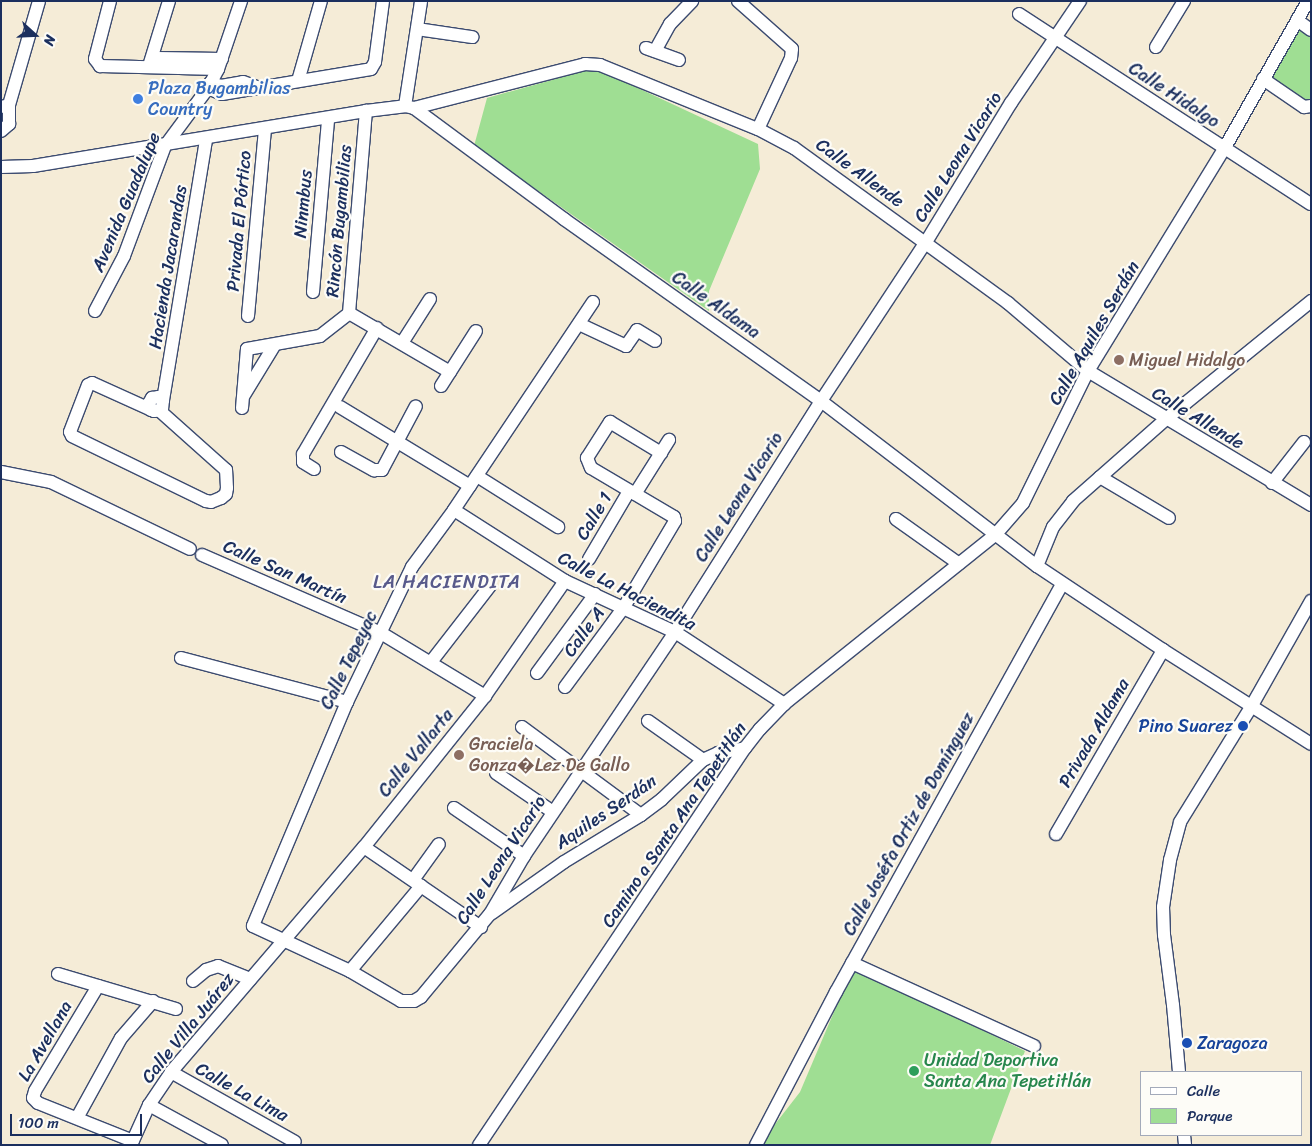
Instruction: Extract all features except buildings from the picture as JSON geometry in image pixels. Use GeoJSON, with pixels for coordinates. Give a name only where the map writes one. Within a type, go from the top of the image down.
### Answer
{"type":"FeatureCollection","features":[{"type":"Feature","properties":{"kind":"street"},"geometry":{"type":"LineString","coordinates":[[1,131],[9,124],[5,106],[39,1]]}},
{"type":"Feature","properties":{"kind":"street"},"geometry":{"type":"LineString","coordinates":[[110,1],[96,56],[97,64],[103,67],[150,62],[220,64]]}},
{"type":"Feature","properties":{"kind":"street"},"geometry":{"type":"LineString","coordinates":[[150,62],[169,1]]}},
{"type":"Feature","properties":{"kind":"street","name":"Avenida Guadalupe"},"geometry":{"type":"LineString","coordinates":[[95,311],[124,256],[165,146],[209,85],[220,64],[242,1]]}},
{"type":"Feature","properties":{"kind":"street"},"geometry":{"type":"LineString","coordinates":[[298,81],[321,1]]}},
{"type":"Feature","properties":{"kind":"street"},"geometry":{"type":"LineString","coordinates":[[209,85],[221,86],[243,82],[256,88],[369,70],[373,67],[383,1]]}},
{"type":"Feature","properties":{"kind":"street"},"geometry":{"type":"LineString","coordinates":[[410,107],[421,1]]}},
{"type":"Feature","properties":{"kind":"street"},"geometry":{"type":"LineString","coordinates":[[679,60],[651,50],[670,24],[692,1]]}},
{"type":"Feature","properties":{"kind":"street"},"geometry":{"type":"LineString","coordinates":[[738,1],[792,49],[791,58],[758,129]]}},
{"type":"Feature","properties":{"kind":"street","name":"Calle Leona Vicario"},"geometry":{"type":"LineString","coordinates":[[350,971],[397,1000],[414,1001],[421,997],[481,927],[581,768],[676,632],[821,401],[926,242],[1011,103],[1080,1]]}},
{"type":"Feature","properties":{"kind":"street"},"geometry":{"type":"LineString","coordinates":[[1156,47],[1184,1]]}},
{"type":"Feature","properties":{"kind":"street","name":"Calle Aquiles Serdán"},"geometry":{"type":"LineString","coordinates":[[996,534],[1024,503],[1088,371],[1224,149],[1308,1]]}},
{"type":"Feature","properties":{"kind":"street","name":"Calle Hidalgo"},"geometry":{"type":"LineString","coordinates":[[1019,14],[1311,204]]}},
{"type":"Feature","properties":{"kind":"street"},"geometry":{"type":"LineString","coordinates":[[1297,20],[1311,30]]}},
{"type":"Feature","properties":{"kind":"street"},"geometry":{"type":"LineString","coordinates":[[417,29],[472,37]]}},
{"type":"Feature","properties":{"kind":"street","name":"Calle Allende"},"geometry":{"type":"LineString","coordinates":[[1,167],[33,166],[265,130],[366,112],[410,107],[593,64],[600,64],[758,129],[794,148],[1008,303],[1088,371],[1311,505]]}},
{"type":"Feature","properties":{"kind":"street"},"geometry":{"type":"LineString","coordinates":[[1263,80],[1304,106],[1311,106]]}},
{"type":"Feature","properties":{"kind":"street","name":"Calle Aldama"},"geometry":{"type":"LineString","coordinates":[[410,107],[821,401],[996,534]]}},
{"type":"Feature","properties":{"kind":"street","name":"Rincón Bugambilias"},"geometry":{"type":"LineString","coordinates":[[274,346],[243,401],[247,349],[274,346],[320,336],[349,313],[366,112]]}},
{"type":"Feature","properties":{"kind":"street","name":"Ninmbus"},"geometry":{"type":"LineString","coordinates":[[313,292],[328,119]]}},
{"type":"Feature","properties":{"kind":"street","name":"Privada El Pórtico"},"geometry":{"type":"LineString","coordinates":[[248,316],[265,130]]}},
{"type":"Feature","properties":{"kind":"street","name":"Hacienda Jacarandas"},"geometry":{"type":"LineString","coordinates":[[157,405],[203,140]]}},
{"type":"Feature","properties":{"kind":"street"},"geometry":{"type":"LineString","coordinates":[[402,343],[430,298]]}},
{"type":"Feature","properties":{"kind":"street"},"geometry":{"type":"LineString","coordinates":[[1037,566],[1053,527],[1073,501],[1166,419],[1311,301]]}},
{"type":"Feature","properties":{"kind":"street","name":"Calle Tepeyac"},"geometry":{"type":"LineString","coordinates":[[285,940],[252,926],[346,702],[412,568],[454,510],[593,302]]}},
{"type":"Feature","properties":{"kind":"street"},"geometry":{"type":"LineString","coordinates":[[349,313],[450,372]]}},
{"type":"Feature","properties":{"kind":"street"},"geometry":{"type":"LineString","coordinates":[[579,324],[626,346],[638,330],[656,341]]}},
{"type":"Feature","properties":{"kind":"street"},"geometry":{"type":"LineString","coordinates":[[314,469],[304,462],[303,454],[377,328]]}},
{"type":"Feature","properties":{"kind":"street"},"geometry":{"type":"LineString","coordinates":[[441,386],[476,331]]}},
{"type":"Feature","properties":{"kind":"street"},"geometry":{"type":"LineString","coordinates":[[92,383],[157,405],[226,470],[228,488],[226,494],[221,498],[211,502],[206,501],[72,436],[70,432],[88,385],[92,383]]}},
{"type":"Feature","properties":{"kind":"street"},"geometry":{"type":"LineString","coordinates":[[341,452],[374,470],[380,471],[416,406]]}},
{"type":"Feature","properties":{"kind":"street"},"geometry":{"type":"LineString","coordinates":[[340,407],[397,441],[558,527]]}},
{"type":"Feature","properties":{"kind":"street"},"geometry":{"type":"LineString","coordinates":[[632,492],[592,468],[587,462],[588,455],[610,422],[661,452]]}},
{"type":"Feature","properties":{"kind":"street","name":"Calle 1"},"geometry":{"type":"LineString","coordinates":[[589,559],[632,492],[669,440]]}},
{"type":"Feature","properties":{"kind":"street"},"geometry":{"type":"LineString","coordinates":[[1272,483],[1304,442]]}},
{"type":"Feature","properties":{"kind":"street"},"geometry":{"type":"LineString","coordinates":[[1,472],[51,482],[190,549]]}},
{"type":"Feature","properties":{"kind":"street"},"geometry":{"type":"LineString","coordinates":[[1100,477],[1169,518]]}},
{"type":"Feature","properties":{"kind":"street","name":"Calle A"},"geometry":{"type":"LineString","coordinates":[[565,687],[624,607],[675,523],[675,519],[632,492]]}},
{"type":"Feature","properties":{"kind":"street","name":"Calle La Haciendita"},"geometry":{"type":"LineString","coordinates":[[454,510],[565,581],[676,632],[784,704]]}},
{"type":"Feature","properties":{"kind":"street"},"geometry":{"type":"LineString","coordinates":[[896,519],[959,564]]}},
{"type":"Feature","properties":{"kind":"street"},"geometry":{"type":"LineString","coordinates":[[996,534],[1062,584],[1311,744]]}},
{"type":"Feature","properties":{"kind":"street","name":"Camino a Santa Ana Tepetitlán"},"geometry":{"type":"LineString","coordinates":[[479,1145],[745,748],[784,704],[996,534]]}},
{"type":"Feature","properties":{"kind":"street","name":"Calle San Martín"},"geometry":{"type":"LineString","coordinates":[[202,555],[381,633],[484,696]]}},
{"type":"Feature","properties":{"kind":"street","name":"Calle Vallarta"},"geometry":{"type":"LineString","coordinates":[[285,940],[364,847],[484,696],[565,581]]}},
{"type":"Feature","properties":{"kind":"street","name":"Calle Joséfa Ortiz de Domínguez"},"geometry":{"type":"LineString","coordinates":[[756,1145],[788,1081],[852,963],[1062,584]]}},
{"type":"Feature","properties":{"kind":"street"},"geometry":{"type":"LineString","coordinates":[[431,662],[490,586]]}},
{"type":"Feature","properties":{"kind":"street"},"geometry":{"type":"LineString","coordinates":[[537,673],[595,594]]}},
{"type":"Feature","properties":{"kind":"street"},"geometry":{"type":"LineString","coordinates":[[1178,1071],[1163,907],[1170,860],[1180,822],[1251,707],[1311,601]]}},
{"type":"Feature","properties":{"kind":"street","name":"Privada Aldama"},"geometry":{"type":"LineString","coordinates":[[1056,834],[1163,650]]}},
{"type":"Feature","properties":{"kind":"street"},"geometry":{"type":"LineString","coordinates":[[181,658],[346,702]]}},
{"type":"Feature","properties":{"kind":"street"},"geometry":{"type":"LineString","coordinates":[[648,722],[703,760]]}},
{"type":"Feature","properties":{"kind":"street"},"geometry":{"type":"LineString","coordinates":[[522,727],[581,768],[641,815]]}},
{"type":"Feature","properties":{"kind":"street","name":"Aquiles Serdán"},"geometry":{"type":"LineString","coordinates":[[490,914],[564,862],[641,815],[662,799],[703,760],[718,753],[745,748]]}},
{"type":"Feature","properties":{"kind":"street"},"geometry":{"type":"LineString","coordinates":[[496,774],[553,812]]}},
{"type":"Feature","properties":{"kind":"street"},"geometry":{"type":"LineString","coordinates":[[454,808],[524,856]]}},
{"type":"Feature","properties":{"kind":"street"},"geometry":{"type":"LineString","coordinates":[[285,940],[350,971],[418,883],[439,844]]}},
{"type":"Feature","properties":{"kind":"street"},"geometry":{"type":"LineString","coordinates":[[364,847],[481,927]]}},
{"type":"Feature","properties":{"kind":"street","name":"Calle Villa Juárez"},"geometry":{"type":"LineString","coordinates":[[132,1143],[149,1105],[171,1072],[285,940]]}},
{"type":"Feature","properties":{"kind":"street"},"geometry":{"type":"LineString","coordinates":[[852,963],[1034,1046]]}},
{"type":"Feature","properties":{"kind":"street"},"geometry":{"type":"LineString","coordinates":[[193,981],[206,970],[218,966],[250,979]]}},
{"type":"Feature","properties":{"kind":"street","name":"La Avellana"},"geometry":{"type":"LineString","coordinates":[[58,974],[176,1009]]}},
{"type":"Feature","properties":{"kind":"street","name":"La Avellana"},"geometry":{"type":"LineString","coordinates":[[98,986],[33,1098],[38,1102],[132,1143]]}},
{"type":"Feature","properties":{"kind":"street"},"geometry":{"type":"LineString","coordinates":[[77,1118],[121,1038],[153,1001]]}},
{"type":"Feature","properties":{"kind":"street","name":"Calle La Lima"},"geometry":{"type":"LineString","coordinates":[[171,1072],[295,1142]]}},
{"type":"Feature","properties":{"kind":"street"},"geometry":{"type":"LineString","coordinates":[[149,1105],[222,1145]]}},
{"type":"Feature","properties":{"kind":"green space"},"geometry":{"type":"Polygon","coordinates":[[[1297,28],[1311,36],[1311,99],[1307,105],[1267,80],[1297,28]]]}},
{"type":"Feature","properties":{"kind":"green space"},"geometry":{"type":"Polygon","coordinates":[[[595,68],[758,144],[760,169],[709,291],[709,311],[474,146],[487,98],[595,68]]]}},
{"type":"Feature","properties":{"kind":"green space","name":"Unidad Deportiva Santa Ana Tepetitlán"},"geometry":{"type":"Polygon","coordinates":[[[853,967],[1025,1051],[990,1145],[759,1145],[800,1092],[853,967]]]}},
{"type":"Feature","properties":{"kind":"place","name":"Plaza Bugambilias Country"},"geometry":{"type":"Point","coordinates":[138,99]}},
{"type":"Feature","properties":{"kind":"place","name":"Miguel Hidalgo"},"geometry":{"type":"Point","coordinates":[1119,360]}},
{"type":"Feature","properties":{"kind":"place","name":"Pino Suarez"},"geometry":{"type":"Point","coordinates":[1243,726]}},
{"type":"Feature","properties":{"kind":"place","name":"Graciela Gonza�Lez De Gallo"},"geometry":{"type":"Point","coordinates":[459,755]}},
{"type":"Feature","properties":{"kind":"place","name":"Zaragoza"},"geometry":{"type":"Point","coordinates":[1187,1043]}},
{"type":"Feature","properties":{"kind":"place","name":"Unidad Deportiva Santa Ana Tepetitlán"},"geometry":{"type":"Point","coordinates":[914,1071]}},
{"type":"Feature","properties":{"kind":"district","name":"LA HACIENDITA"},"geometry":{"type":"Point","coordinates":[447,582]}}]}
